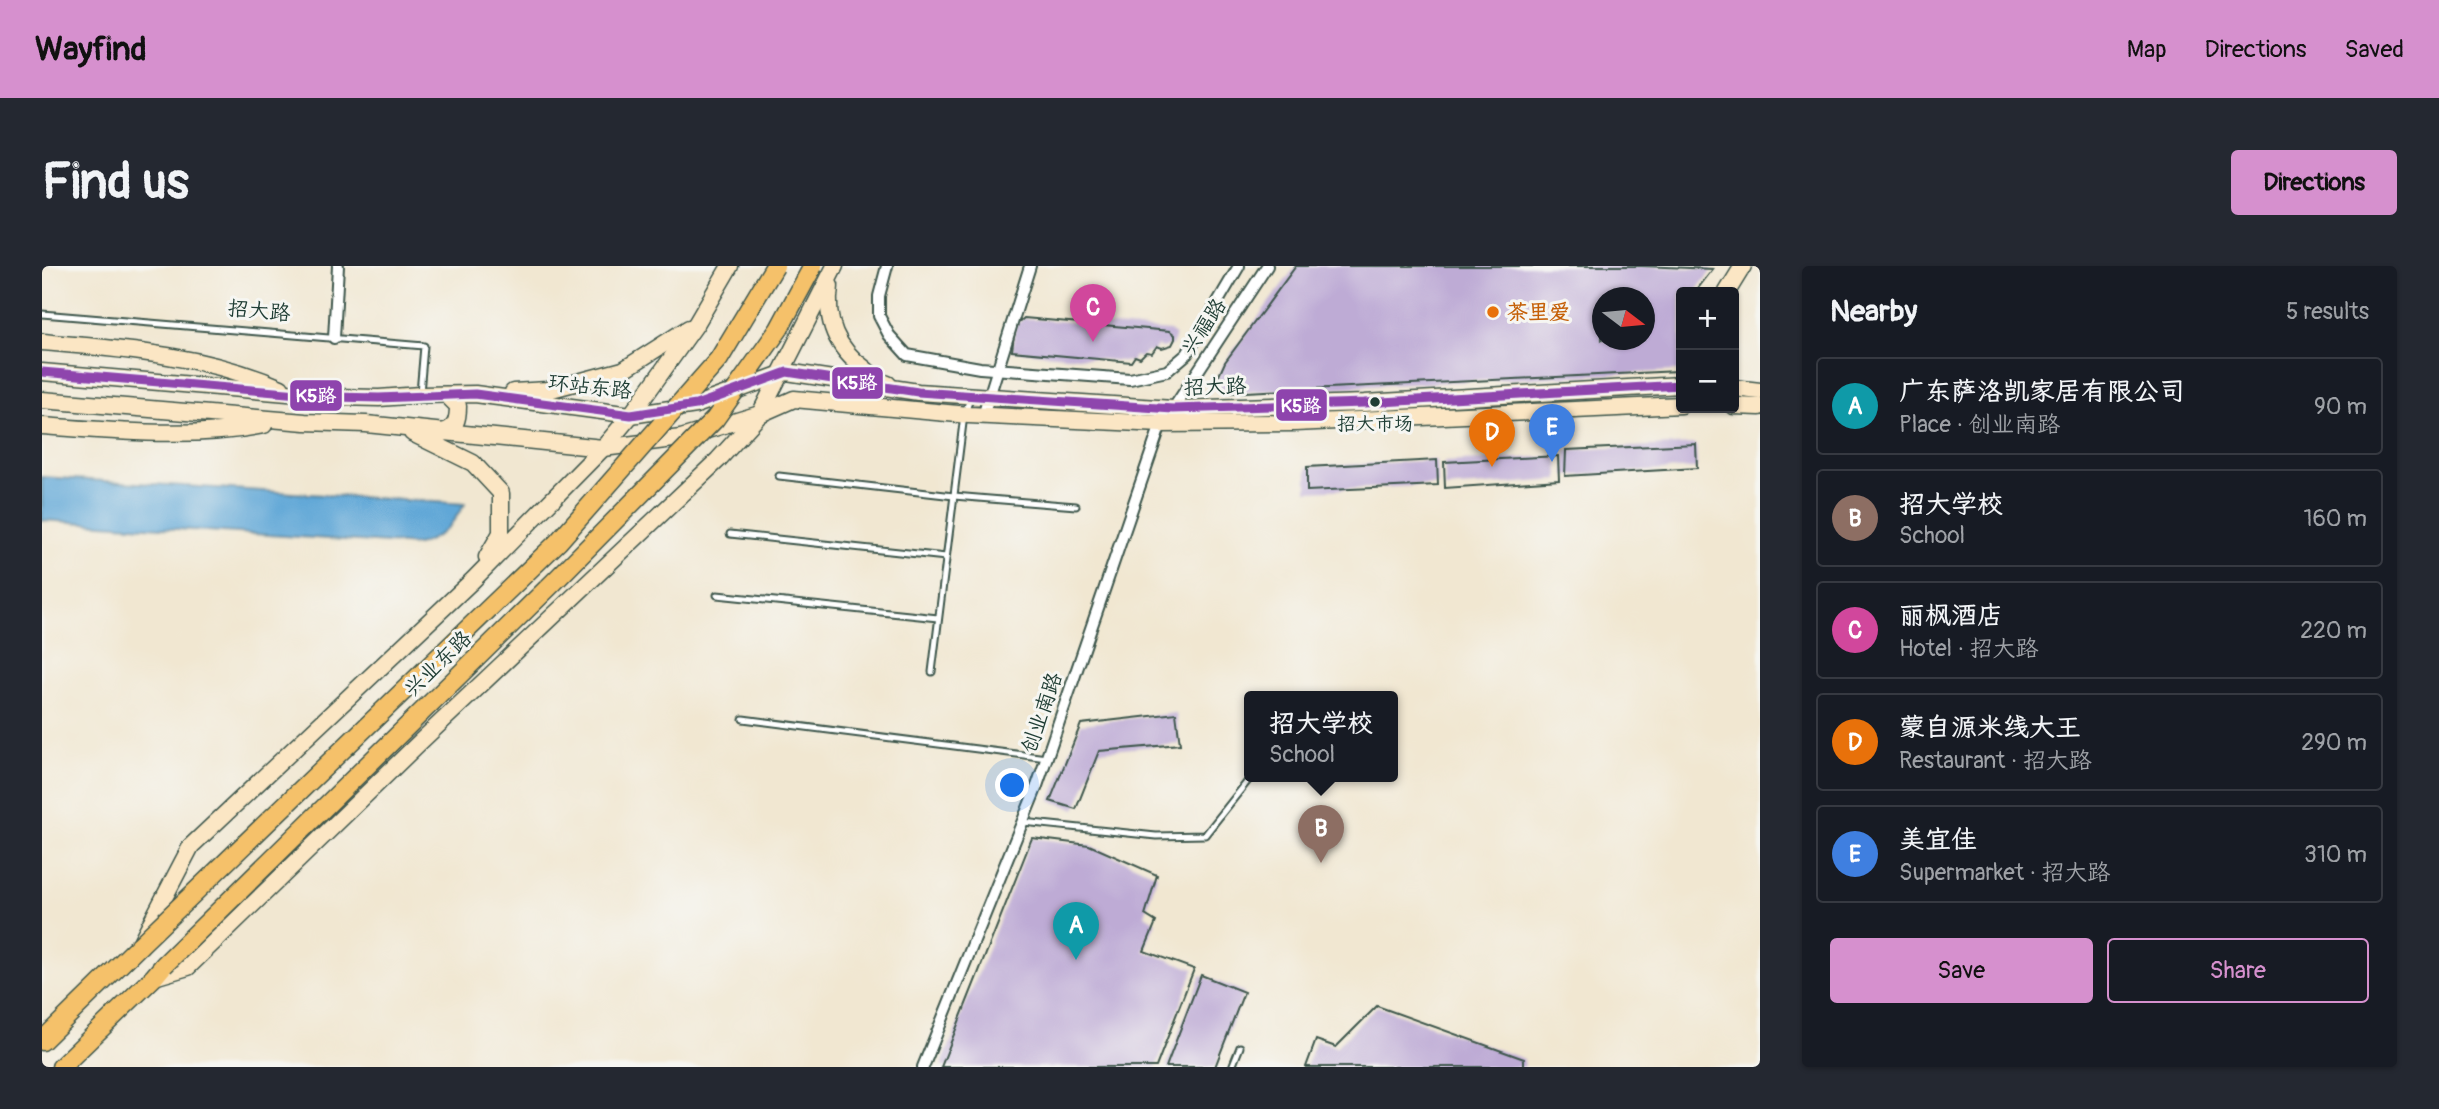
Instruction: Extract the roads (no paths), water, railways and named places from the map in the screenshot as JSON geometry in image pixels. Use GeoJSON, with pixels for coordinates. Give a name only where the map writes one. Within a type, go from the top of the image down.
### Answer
{"type":"FeatureCollection","features":[{"type":"Feature","properties":{"kind":"main road","name":"兴业东路"},"geometry":{"type":"LineString","coordinates":[[46,1035],[139,945],[191,846],[474,580],[603,448],[631,415],[696,324],[730,266]]}},
{"type":"Feature","properties":{"kind":"main road"},"geometry":{"type":"LineString","coordinates":[[139,945],[558,542],[719,359],[775,266]]}},
{"type":"Feature","properties":{"kind":"main road","name":"兴业东路"},"geometry":{"type":"LineString","coordinates":[[61,1067],[554,582],[715,419],[779,329],[813,266]]}},
{"type":"Feature","properties":{"kind":"main road"},"geometry":{"type":"LineString","coordinates":[[1730,287],[1744,266]]}},
{"type":"Feature","properties":{"kind":"main road"},"geometry":{"type":"LineString","coordinates":[[159,971],[188,967],[419,743],[718,460],[760,414],[834,270]]}},
{"type":"Feature","properties":{"kind":"main road"},"geometry":{"type":"LineString","coordinates":[[834,270],[827,306],[834,335],[854,361],[882,383],[918,392]]}},
{"type":"Feature","properties":{"kind":"main road"},"geometry":{"type":"LineString","coordinates":[[475,394],[548,390],[623,370],[696,324]]}},
{"type":"Feature","properties":{"kind":"main road","name":"环站东路"},"geometry":{"type":"LineString","coordinates":[[42,342],[186,359],[261,379],[293,393]]}},
{"type":"Feature","properties":{"kind":"main road","name":"环站东路"},"geometry":{"type":"LineString","coordinates":[[42,372],[379,398],[475,394],[631,415],[696,404],[787,372],[918,392]]}},
{"type":"Feature","properties":{"kind":"main road","name":"招大路"},"geometry":{"type":"LineString","coordinates":[[918,392],[1173,409],[1364,403],[1676,385]]}},
{"type":"Feature","properties":{"kind":"main road"},"geometry":{"type":"LineString","coordinates":[[1739,389],[1760,391]]}},
{"type":"Feature","properties":{"kind":"main road"},"geometry":{"type":"LineString","coordinates":[[443,432],[455,425],[458,414],[458,406],[446,395]]}},
{"type":"Feature","properties":{"kind":"main road","name":"招大路"},"geometry":{"type":"LineString","coordinates":[[760,414],[794,399],[964,415],[1161,424],[1295,423],[1676,405]]}},
{"type":"Feature","properties":{"kind":"main road"},"geometry":{"type":"LineString","coordinates":[[42,400],[400,427],[603,448],[681,438],[760,414]]}},
{"type":"Feature","properties":{"kind":"main road"},"geometry":{"type":"LineString","coordinates":[[1739,406],[1760,407]]}},
{"type":"Feature","properties":{"kind":"main road"},"geometry":{"type":"LineString","coordinates":[[42,426],[188,431],[227,430],[287,420]]}},
{"type":"Feature","properties":{"kind":"main road"},"geometry":{"type":"LineString","coordinates":[[400,427],[473,463],[501,493],[501,533],[474,580]]}},
{"type":"Feature","properties":{"kind":"street"},"geometry":{"type":"LineString","coordinates":[[334,338],[338,266]]}},
{"type":"Feature","properties":{"kind":"street"},"geometry":{"type":"LineString","coordinates":[[887,266],[879,296],[879,316],[889,335],[907,355],[997,369],[1130,379],[1167,371],[1187,354],[1239,266]]}},
{"type":"Feature","properties":{"kind":"street"},"geometry":{"type":"LineString","coordinates":[[983,415],[1030,266]]}},
{"type":"Feature","properties":{"kind":"street","name":"兴福路"},"geometry":{"type":"LineString","coordinates":[[1173,409],[1267,266]]}},
{"type":"Feature","properties":{"kind":"street","name":"创业南路"},"geometry":{"type":"LineString","coordinates":[[923,1067],[1023,822],[1161,424],[1173,409]]}},
{"type":"Feature","properties":{"kind":"lane","name":"招大路"},"geometry":{"type":"LineString","coordinates":[[42,314],[424,346],[420,395]]}},
{"type":"Feature","properties":{"kind":"lane"},"geometry":{"type":"LineString","coordinates":[[932,672],[964,415],[971,396]]}},
{"type":"Feature","properties":{"kind":"lane"},"geometry":{"type":"LineString","coordinates":[[779,476],[954,496],[1076,506]]}},
{"type":"Feature","properties":{"kind":"lane"},"geometry":{"type":"LineString","coordinates":[[730,534],[946,557]]}},
{"type":"Feature","properties":{"kind":"lane"},"geometry":{"type":"LineString","coordinates":[[717,595],[938,618]]}},
{"type":"Feature","properties":{"kind":"lane"},"geometry":{"type":"LineString","coordinates":[[743,719],[1047,758]]}},
{"type":"Feature","properties":{"kind":"lane"},"geometry":{"type":"LineString","coordinates":[[1023,822],[1156,836],[1205,835],[1247,782]]}},
{"type":"Feature","properties":{"kind":"lane"},"geometry":{"type":"LineString","coordinates":[[1232,1067],[1240,1046]]}},
{"type":"Feature","properties":{"kind":"water"},"geometry":{"type":"Polygon","coordinates":[[[42,477],[465,504],[446,529],[418,545],[42,520],[42,477]]]}},
{"type":"Feature","properties":{"kind":"place","name":"茶里爱"},"geometry":{"type":"Point","coordinates":[1493,312]}},
{"type":"Feature","properties":{"kind":"place","name":"丽枫酒店"},"geometry":{"type":"Point","coordinates":[1093,342]}},
{"type":"Feature","properties":{"kind":"place","name":"招大市场"},"geometry":{"type":"Point","coordinates":[1375,402]}},
{"type":"Feature","properties":{"kind":"place","name":"美宜佳"},"geometry":{"type":"Point","coordinates":[1552,462]}},
{"type":"Feature","properties":{"kind":"place","name":"蒙自源米线大王"},"geometry":{"type":"Point","coordinates":[1492,467]}},
{"type":"Feature","properties":{"kind":"place","name":"招大学校"},"geometry":{"type":"Point","coordinates":[1321,863]}},
{"type":"Feature","properties":{"kind":"place","name":"广东萨洛凯家居有限公司"},"geometry":{"type":"Point","coordinates":[1076,960]}}]}
